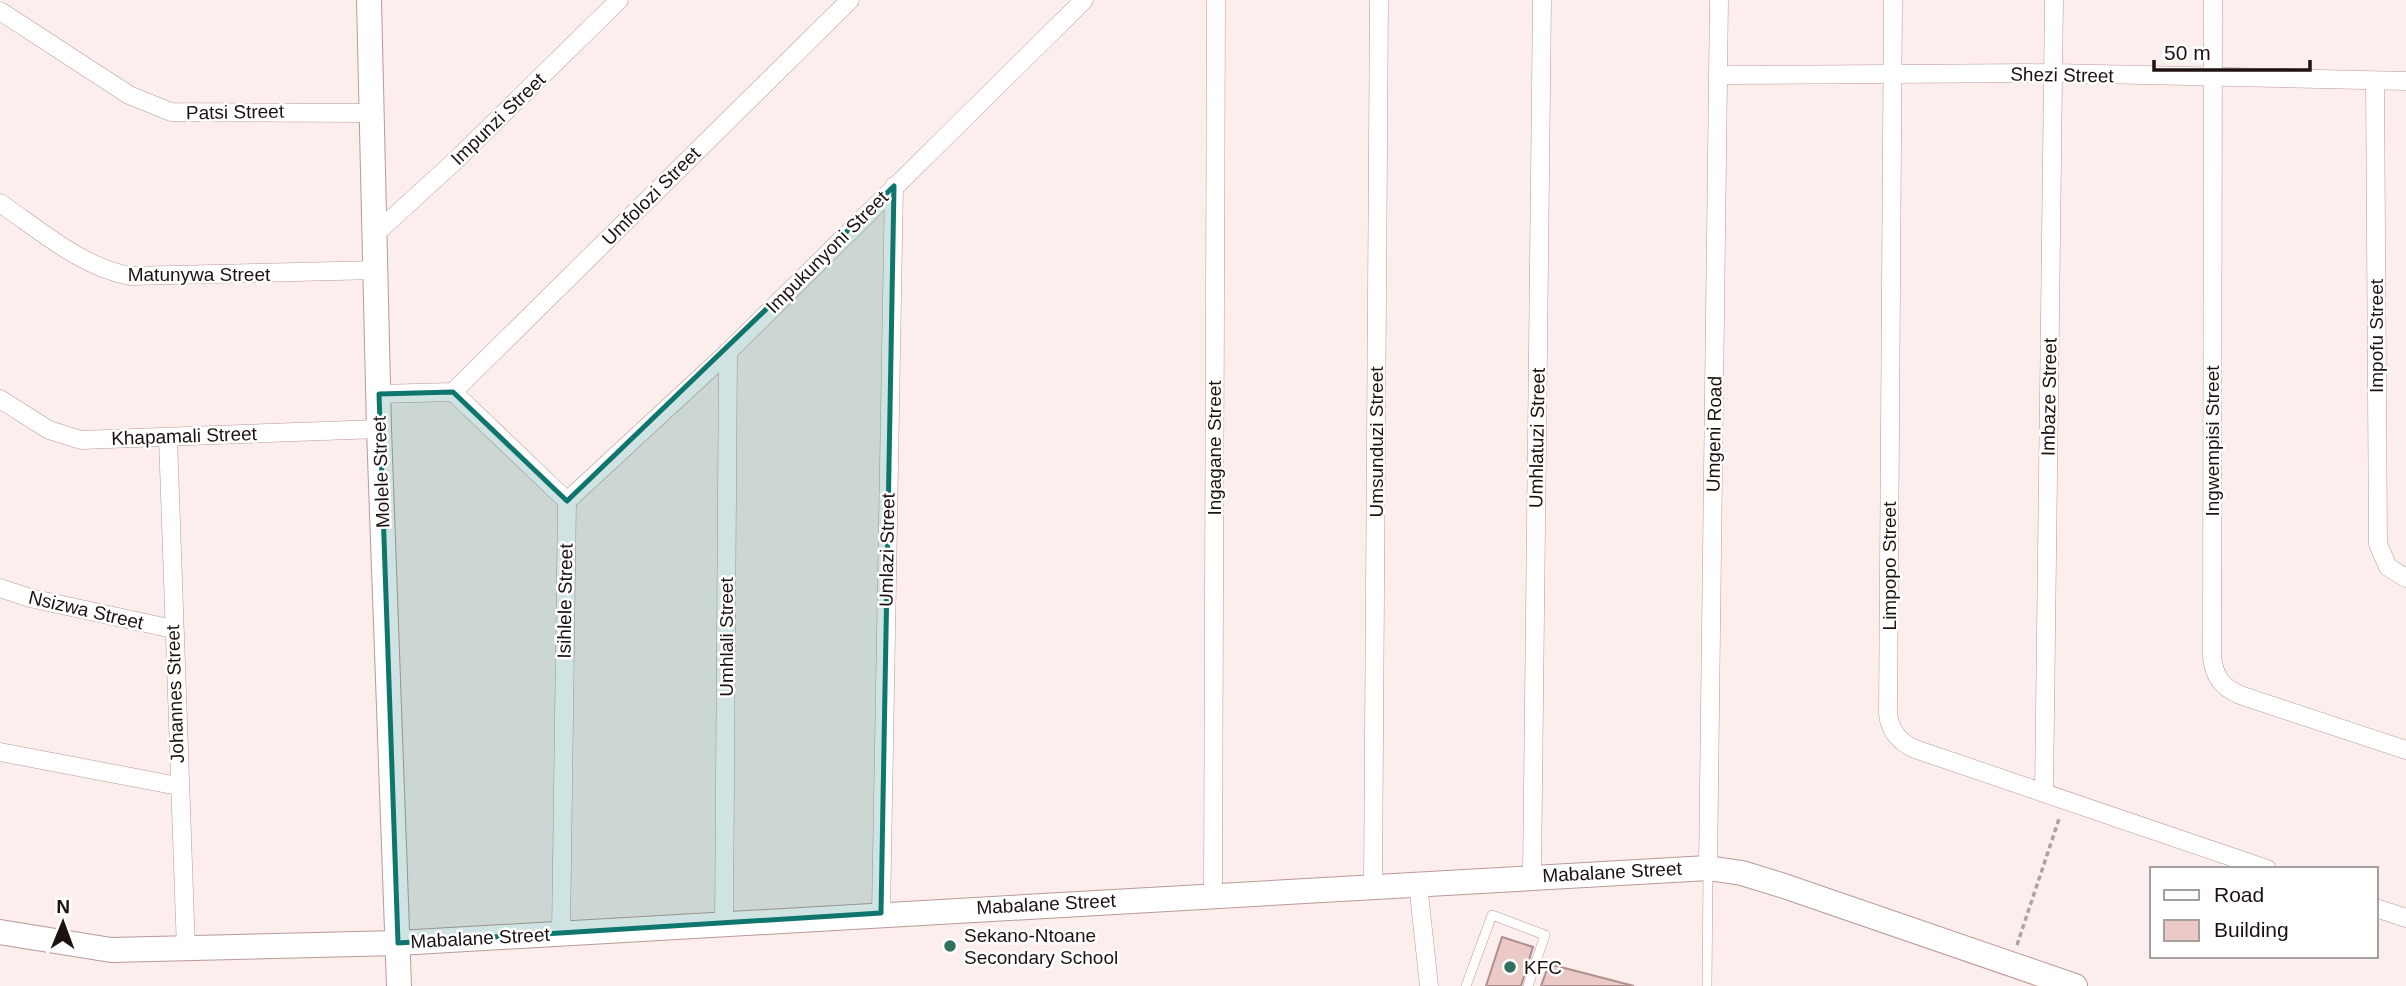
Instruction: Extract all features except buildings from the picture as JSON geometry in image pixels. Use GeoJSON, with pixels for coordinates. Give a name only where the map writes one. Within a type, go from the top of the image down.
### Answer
{"type":"FeatureCollection","features":[{"type":"Feature","properties":{"kind":"street","name":"Molele Street"},"geometry":{"type":"LineString","coordinates":[[369,0],[379,429],[399,986]]}},
{"type":"Feature","properties":{"kind":"street","name":"Impunzi Street"},"geometry":{"type":"LineString","coordinates":[[374,235],[455,161],[619,0]]}},
{"type":"Feature","properties":{"kind":"street","name":"Umfolozi Street"},"geometry":{"type":"LineString","coordinates":[[453,392],[850,0]]}},
{"type":"Feature","properties":{"kind":"street","name":"Impukunyoni Street"},"geometry":{"type":"LineString","coordinates":[[567,501],[728,352],[1084,0]]}},
{"type":"Feature","properties":{"kind":"street","name":"Ingagane Street"},"geometry":{"type":"LineString","coordinates":[[1213,895],[1216,0]]}},
{"type":"Feature","properties":{"kind":"street","name":"Umsunduzi Street"},"geometry":{"type":"LineString","coordinates":[[1373,885],[1379,0]]}},
{"type":"Feature","properties":{"kind":"street","name":"Umhlatuzi Street"},"geometry":{"type":"LineString","coordinates":[[1532,876],[1542,0]]}},
{"type":"Feature","properties":{"kind":"street","name":"Umgeni Road"},"geometry":{"type":"LineString","coordinates":[[1709,868],[1719,0]]}},
{"type":"Feature","properties":{"kind":"street","name":"Limpopo Street"},"geometry":{"type":"LineString","coordinates":[[1893,0],[1889,720],[1895,735],[1909,747],[2261,867]]}},
{"type":"Feature","properties":{"kind":"street","name":"Imbaze Street"},"geometry":{"type":"LineString","coordinates":[[2044,793],[2054,0]]}},
{"type":"Feature","properties":{"kind":"street","name":"Ingwempisi Street"},"geometry":{"type":"LineString","coordinates":[[2213,0],[2211,656],[2214,673],[2224,686],[2240,695],[2406,750]]}},
{"type":"Feature","properties":{"kind":"street","name":"Patsi Street"},"geometry":{"type":"LineString","coordinates":[[0,11],[129,95],[171,112],[372,113]]}},
{"type":"Feature","properties":{"kind":"street","name":"Shezi Street"},"geometry":{"type":"LineString","coordinates":[[1719,75],[2053,73],[2213,79],[2406,81]]}},
{"type":"Feature","properties":{"kind":"street","name":"Impofu Street"},"geometry":{"type":"LineString","coordinates":[[2375,80],[2378,544],[2388,567],[2406,578]]}},
{"type":"Feature","properties":{"kind":"street","name":"Umlazi Street"},"geometry":{"type":"LineString","coordinates":[[881,913],[894,186]]}},
{"type":"Feature","properties":{"kind":"street","name":"Matunywa Street"},"geometry":{"type":"LineString","coordinates":[[0,203],[95,266],[130,276],[377,270]]}},
{"type":"Feature","properties":{"kind":"street","name":"Umhlali Street"},"geometry":{"type":"LineString","coordinates":[[724,923],[728,352]]}},
{"type":"Feature","properties":{"kind":"street"},"geometry":{"type":"LineString","coordinates":[[379,394],[453,392],[567,501]]}},
{"type":"Feature","properties":{"kind":"street","name":"Khapamali Street"},"geometry":{"type":"LineString","coordinates":[[0,399],[65,438],[81,440],[379,429]]}},
{"type":"Feature","properties":{"kind":"street","name":"Johannes Street"},"geometry":{"type":"LineString","coordinates":[[168,438],[178,786],[186,950]]}},
{"type":"Feature","properties":{"kind":"street","name":"Isihlele Street"},"geometry":{"type":"LineString","coordinates":[[561,934],[567,501]]}},
{"type":"Feature","properties":{"kind":"street","name":"Nsizwa Street"},"geometry":{"type":"LineString","coordinates":[[0,588],[30,598],[173,629]]}},
{"type":"Feature","properties":{"kind":"street"},"geometry":{"type":"LineString","coordinates":[[0,752],[178,786]]}},
{"type":"Feature","properties":{"kind":"street","name":"Mabalane Street"},"geometry":{"type":"LineString","coordinates":[[0,932],[111,950],[398,943],[881,913],[1709,868],[1742,873],[1784,886],[2075,986]]}},
{"type":"Feature","properties":{"kind":"street"},"geometry":{"type":"LineString","coordinates":[[1418,884],[1429,986]]}},
{"type":"Feature","properties":{"kind":"street"},"geometry":{"type":"LineString","coordinates":[[2378,909],[2406,918]]}},
{"type":"Feature","properties":{"kind":"lane"},"geometry":{"type":"LineString","coordinates":[[1707,986],[1709,868]]}},
{"type":"Feature","properties":{"kind":"lane"},"geometry":{"type":"LineString","coordinates":[[1466,986],[1492,915],[1545,934],[1528,986]]}},
{"type":"Feature","properties":{"kind":"path"},"geometry":{"type":"LineString","coordinates":[[2011,964],[2066,801]]}},
{"type":"Feature","properties":{"kind":"highlighted area"},"geometry":{"type":"Polygon","coordinates":[[[894,186],[881,913],[398,943],[379,394],[453,392],[567,501],[894,186]]]}},
{"type":"Feature","properties":{"kind":"place","name":"Sekano-Ntoane Secondary School"},"geometry":{"type":"Point","coordinates":[950,946]}},
{"type":"Feature","properties":{"kind":"place","name":"KFC"},"geometry":{"type":"Point","coordinates":[1510,967]}}]}
